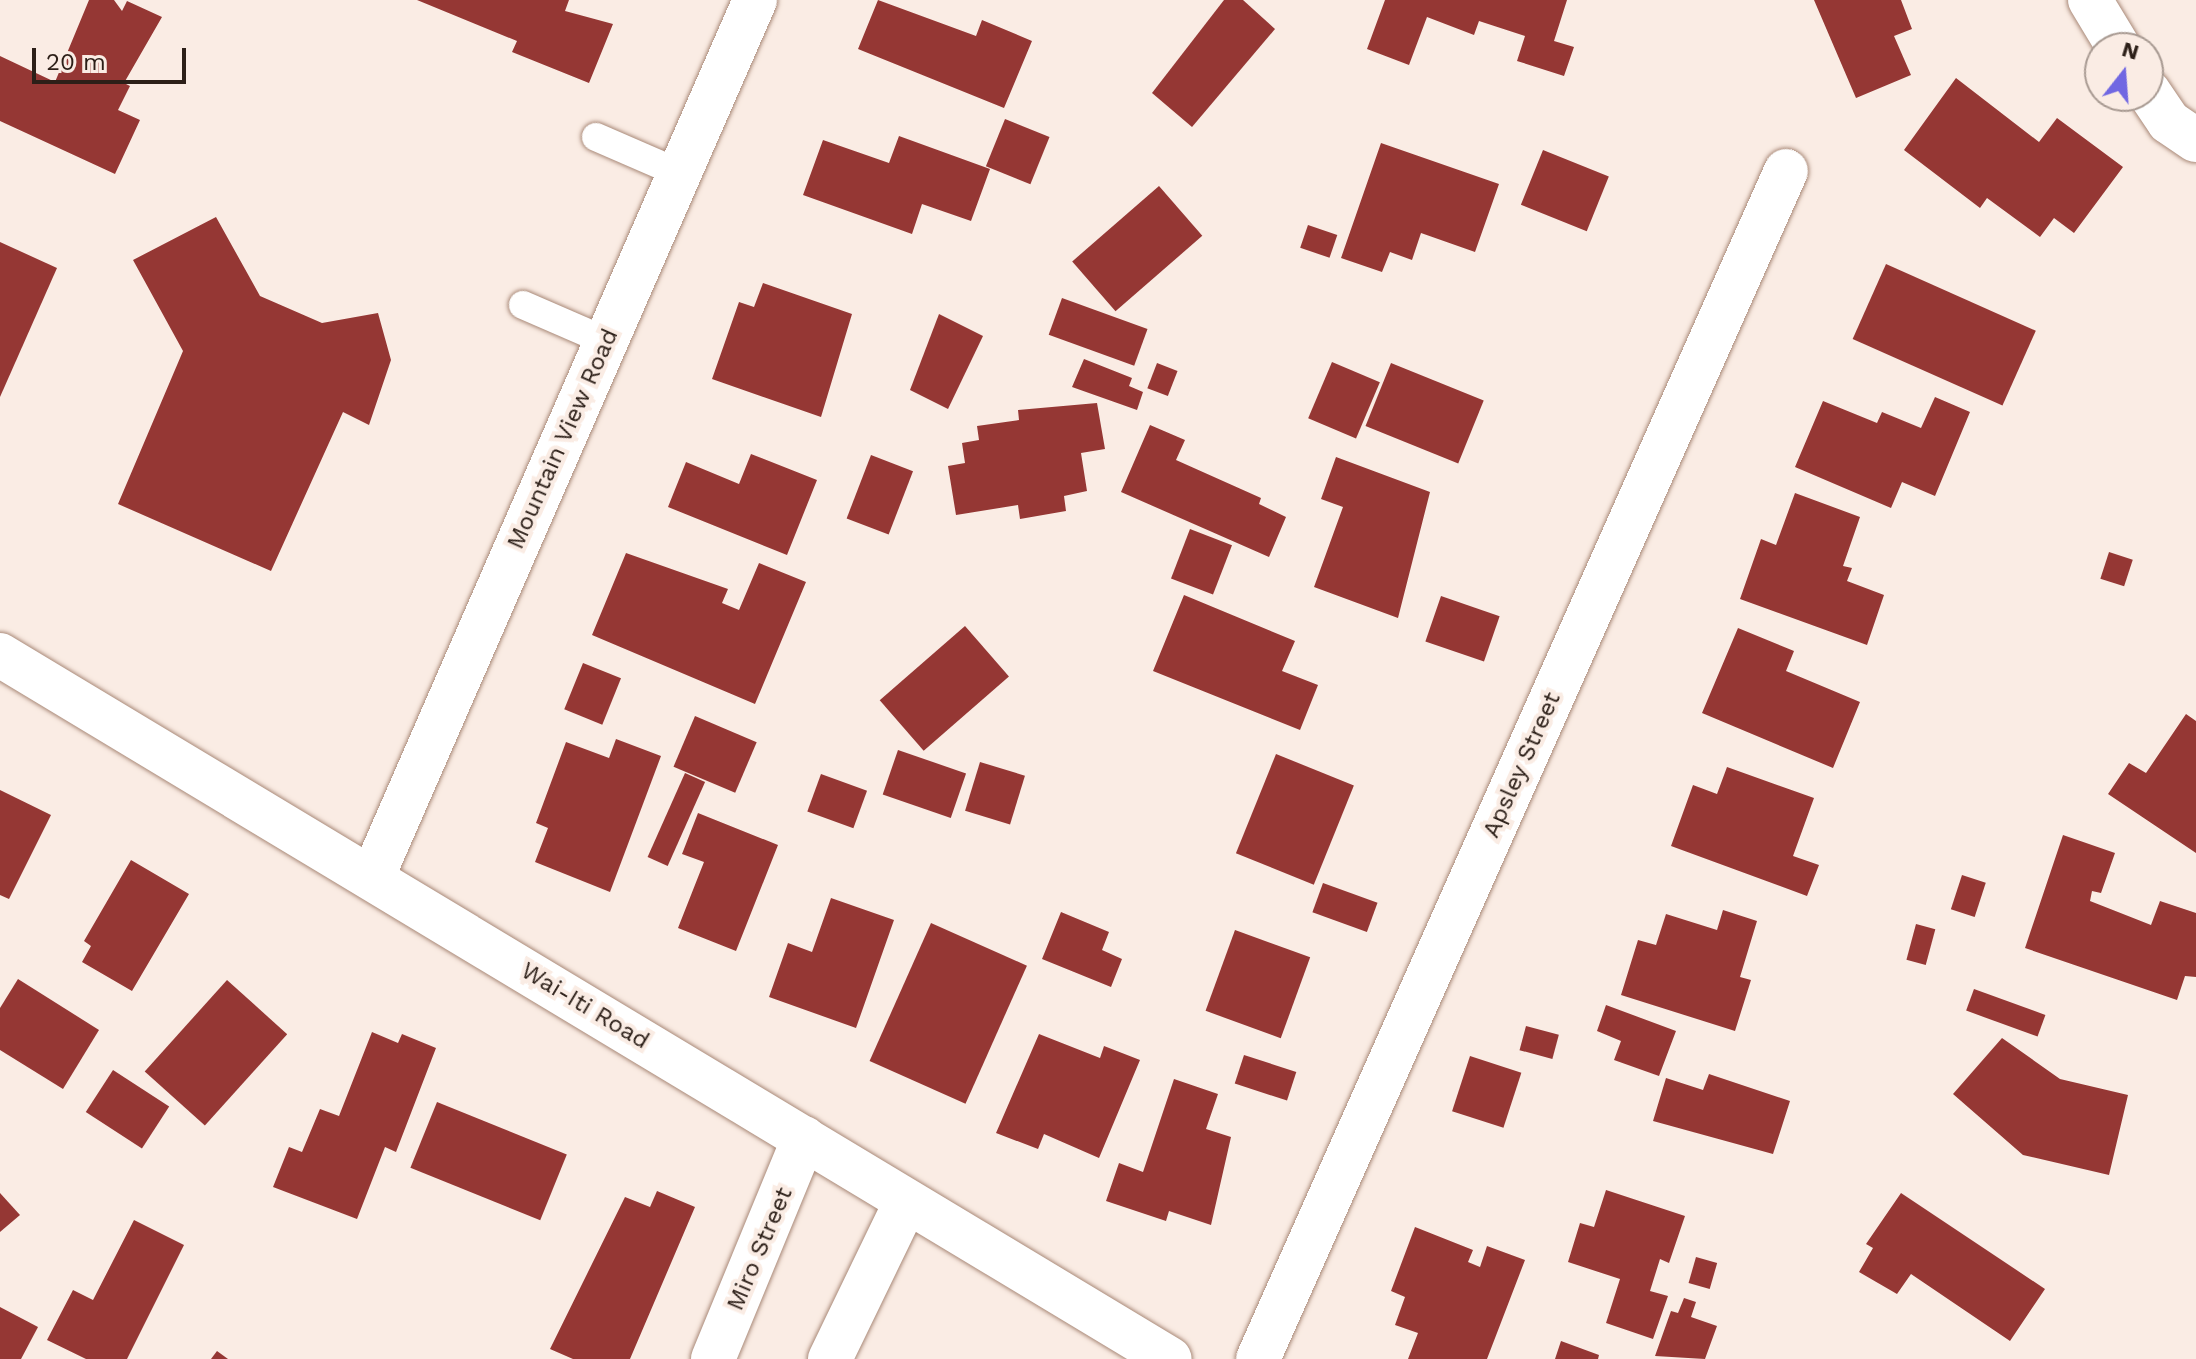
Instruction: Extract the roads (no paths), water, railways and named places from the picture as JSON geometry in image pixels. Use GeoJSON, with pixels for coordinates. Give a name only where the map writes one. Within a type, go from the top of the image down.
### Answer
{"type":"FeatureCollection","features":[{"type":"Feature","properties":{"kind":"street","name":"Mountain View Road"},"geometry":{"type":"LineString","coordinates":[[372,878],[755,0]]}},
{"type":"Feature","properties":{"kind":"street"},"geometry":{"type":"LineString","coordinates":[[2090,0],[2109,32]]}},
{"type":"Feature","properties":{"kind":"street"},"geometry":{"type":"LineString","coordinates":[[2162,112],[2169,122],[2196,140]]}},
{"type":"Feature","properties":{"kind":"street","name":"Apsley Street"},"geometry":{"type":"LineString","coordinates":[[1258,1359],[1786,171]]}},
{"type":"Feature","properties":{"kind":"street","name":"Wai-Iti Road"},"geometry":{"type":"LineString","coordinates":[[0,655],[1170,1359]]}},
{"type":"Feature","properties":{"kind":"street","name":"Miro Street"},"geometry":{"type":"LineString","coordinates":[[713,1359],[804,1138]]}},
{"type":"Feature","properties":{"kind":"street"},"geometry":{"type":"LineString","coordinates":[[830,1359],[906,1202]]}},
{"type":"Feature","properties":{"kind":"lane"},"geometry":{"type":"LineString","coordinates":[[596,137],[679,173]]}},
{"type":"Feature","properties":{"kind":"lane"},"geometry":{"type":"LineString","coordinates":[[523,305],[606,341]]}}]}
